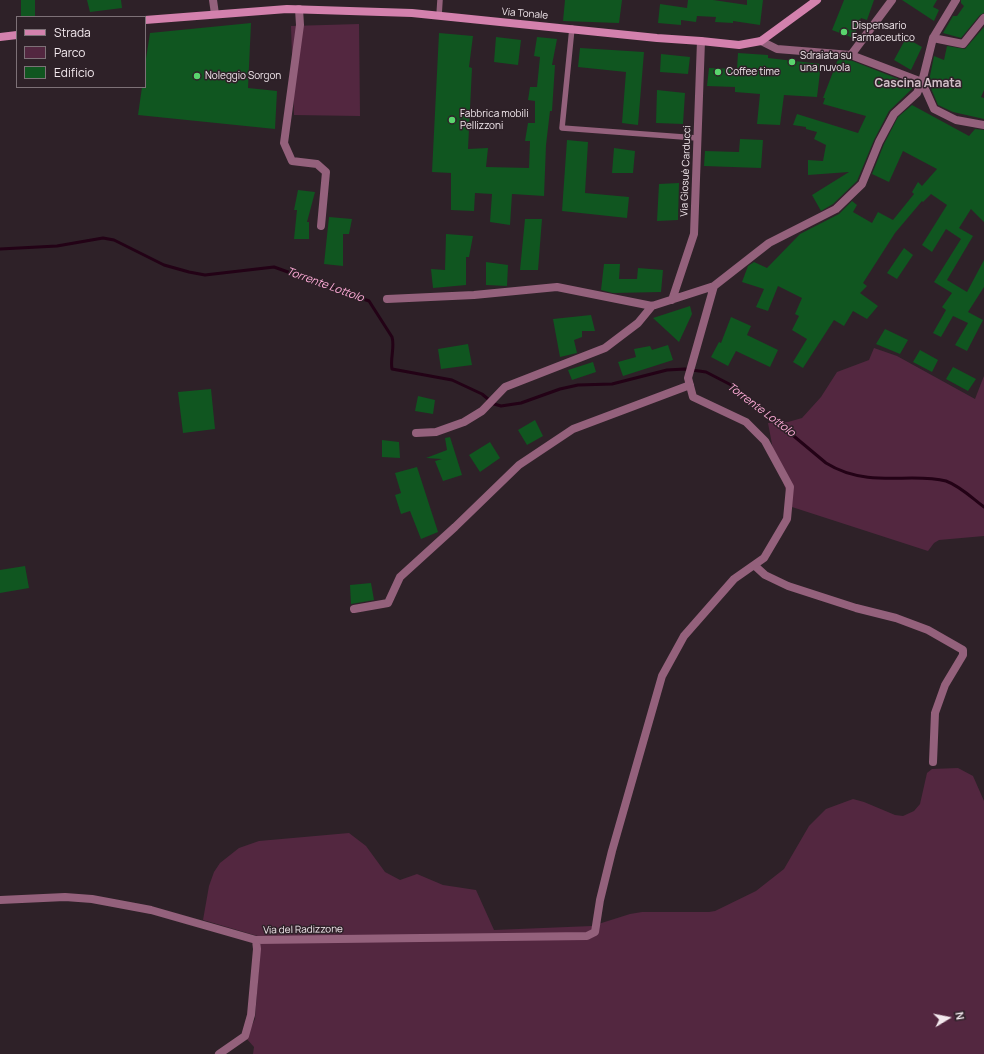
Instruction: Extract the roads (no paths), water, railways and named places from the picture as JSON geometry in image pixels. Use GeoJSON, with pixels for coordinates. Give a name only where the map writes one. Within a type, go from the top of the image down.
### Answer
{"type":"FeatureCollection","features":[{"type":"Feature","properties":{"kind":"street"},"geometry":{"type":"LineString","coordinates":[[213,0],[215,14]]}},
{"type":"Feature","properties":{"kind":"street"},"geometry":{"type":"LineString","coordinates":[[817,0],[761,41],[777,49],[851,55],[922,82],[934,109],[956,120],[984,125]]}},
{"type":"Feature","properties":{"kind":"street"},"geometry":{"type":"LineString","coordinates":[[851,55],[892,0]]}},
{"type":"Feature","properties":{"kind":"street"},"geometry":{"type":"LineString","coordinates":[[387,299],[557,287],[652,306],[714,286],[769,243],[836,209],[862,184],[879,142],[894,114],[917,93],[922,82],[933,38],[956,0]]}},
{"type":"Feature","properties":{"kind":"street","name":"Via Tonale"},"geometry":{"type":"LineString","coordinates":[[146,20],[287,9],[412,12],[439,16],[739,45],[761,41]]}},
{"type":"Feature","properties":{"kind":"street"},"geometry":{"type":"LineString","coordinates":[[299,9],[300,25],[284,143],[292,161],[318,164],[326,172],[321,226]]}},
{"type":"Feature","properties":{"kind":"street"},"geometry":{"type":"LineString","coordinates":[[933,38],[963,44],[984,18]]}},
{"type":"Feature","properties":{"kind":"street"},"geometry":{"type":"LineString","coordinates":[[0,37],[16,35]]}},
{"type":"Feature","properties":{"kind":"street","name":"Via Giosuè Carducci"},"geometry":{"type":"LineString","coordinates":[[672,300],[694,234],[701,41]]}},
{"type":"Feature","properties":{"kind":"street"},"geometry":{"type":"LineString","coordinates":[[714,286],[692,363],[689,381],[693,397],[746,422],[764,441],[790,487],[788,519],[764,558],[754,566],[765,575],[788,586],[856,608],[896,618],[928,630],[960,646],[963,650],[963,655],[945,685],[935,712],[933,762]]}},
{"type":"Feature","properties":{"kind":"street"},"geometry":{"type":"LineString","coordinates":[[416,433],[436,432],[464,422],[482,411],[505,387],[605,348],[638,324],[652,306]]}},
{"type":"Feature","properties":{"kind":"street"},"geometry":{"type":"LineString","coordinates":[[354,609],[388,603],[400,577],[455,527],[519,465],[573,429],[689,381]]}},
{"type":"Feature","properties":{"kind":"street","name":"Via del Radizzone"},"geometry":{"type":"LineString","coordinates":[[0,900],[65,897],[92,899],[151,910],[256,940],[587,936],[595,932],[600,900],[612,850],[662,676],[684,636],[734,579],[754,566]]}},
{"type":"Feature","properties":{"kind":"street"},"geometry":{"type":"LineString","coordinates":[[219,1054],[245,1036],[252,1015],[258,949],[256,940]]}},
{"type":"Feature","properties":{"kind":"lane"},"geometry":{"type":"LineString","coordinates":[[439,16],[440,0]]}},
{"type":"Feature","properties":{"kind":"lane"},"geometry":{"type":"LineString","coordinates":[[572,28],[562,128],[697,138]]}},
{"type":"Feature","properties":{"kind":"waterway","name":"Torrente Lottolo"},"geometry":{"type":"LineString","coordinates":[[0,249],[57,246],[103,238],[114,240],[164,265],[205,275],[274,267],[369,301],[392,337],[392,369],[452,380],[482,394],[494,404],[501,406],[521,403],[560,389],[578,385],[612,384],[667,370],[685,369],[706,372],[735,387],[826,463],[836,469],[847,473],[868,477],[925,478],[946,481],[961,489],[984,507]]}},
{"type":"Feature","properties":{"kind":"place","name":"Dispensario Farmaceutico"},"geometry":{"type":"Point","coordinates":[844,32]}},
{"type":"Feature","properties":{"kind":"place","name":"Sdraiata su una nuvola"},"geometry":{"type":"Point","coordinates":[792,62]}},
{"type":"Feature","properties":{"kind":"place","name":"Coffee time"},"geometry":{"type":"Point","coordinates":[718,72]}},
{"type":"Feature","properties":{"kind":"place","name":"Noleggio Sorgon"},"geometry":{"type":"Point","coordinates":[197,76]}},
{"type":"Feature","properties":{"kind":"place","name":"Fabbrica mobili Pellizzoni"},"geometry":{"type":"Point","coordinates":[452,120]}},
{"type":"Feature","properties":{"kind":"district","name":"Cascina Amata"},"geometry":{"type":"Point","coordinates":[918,84]}}]}
